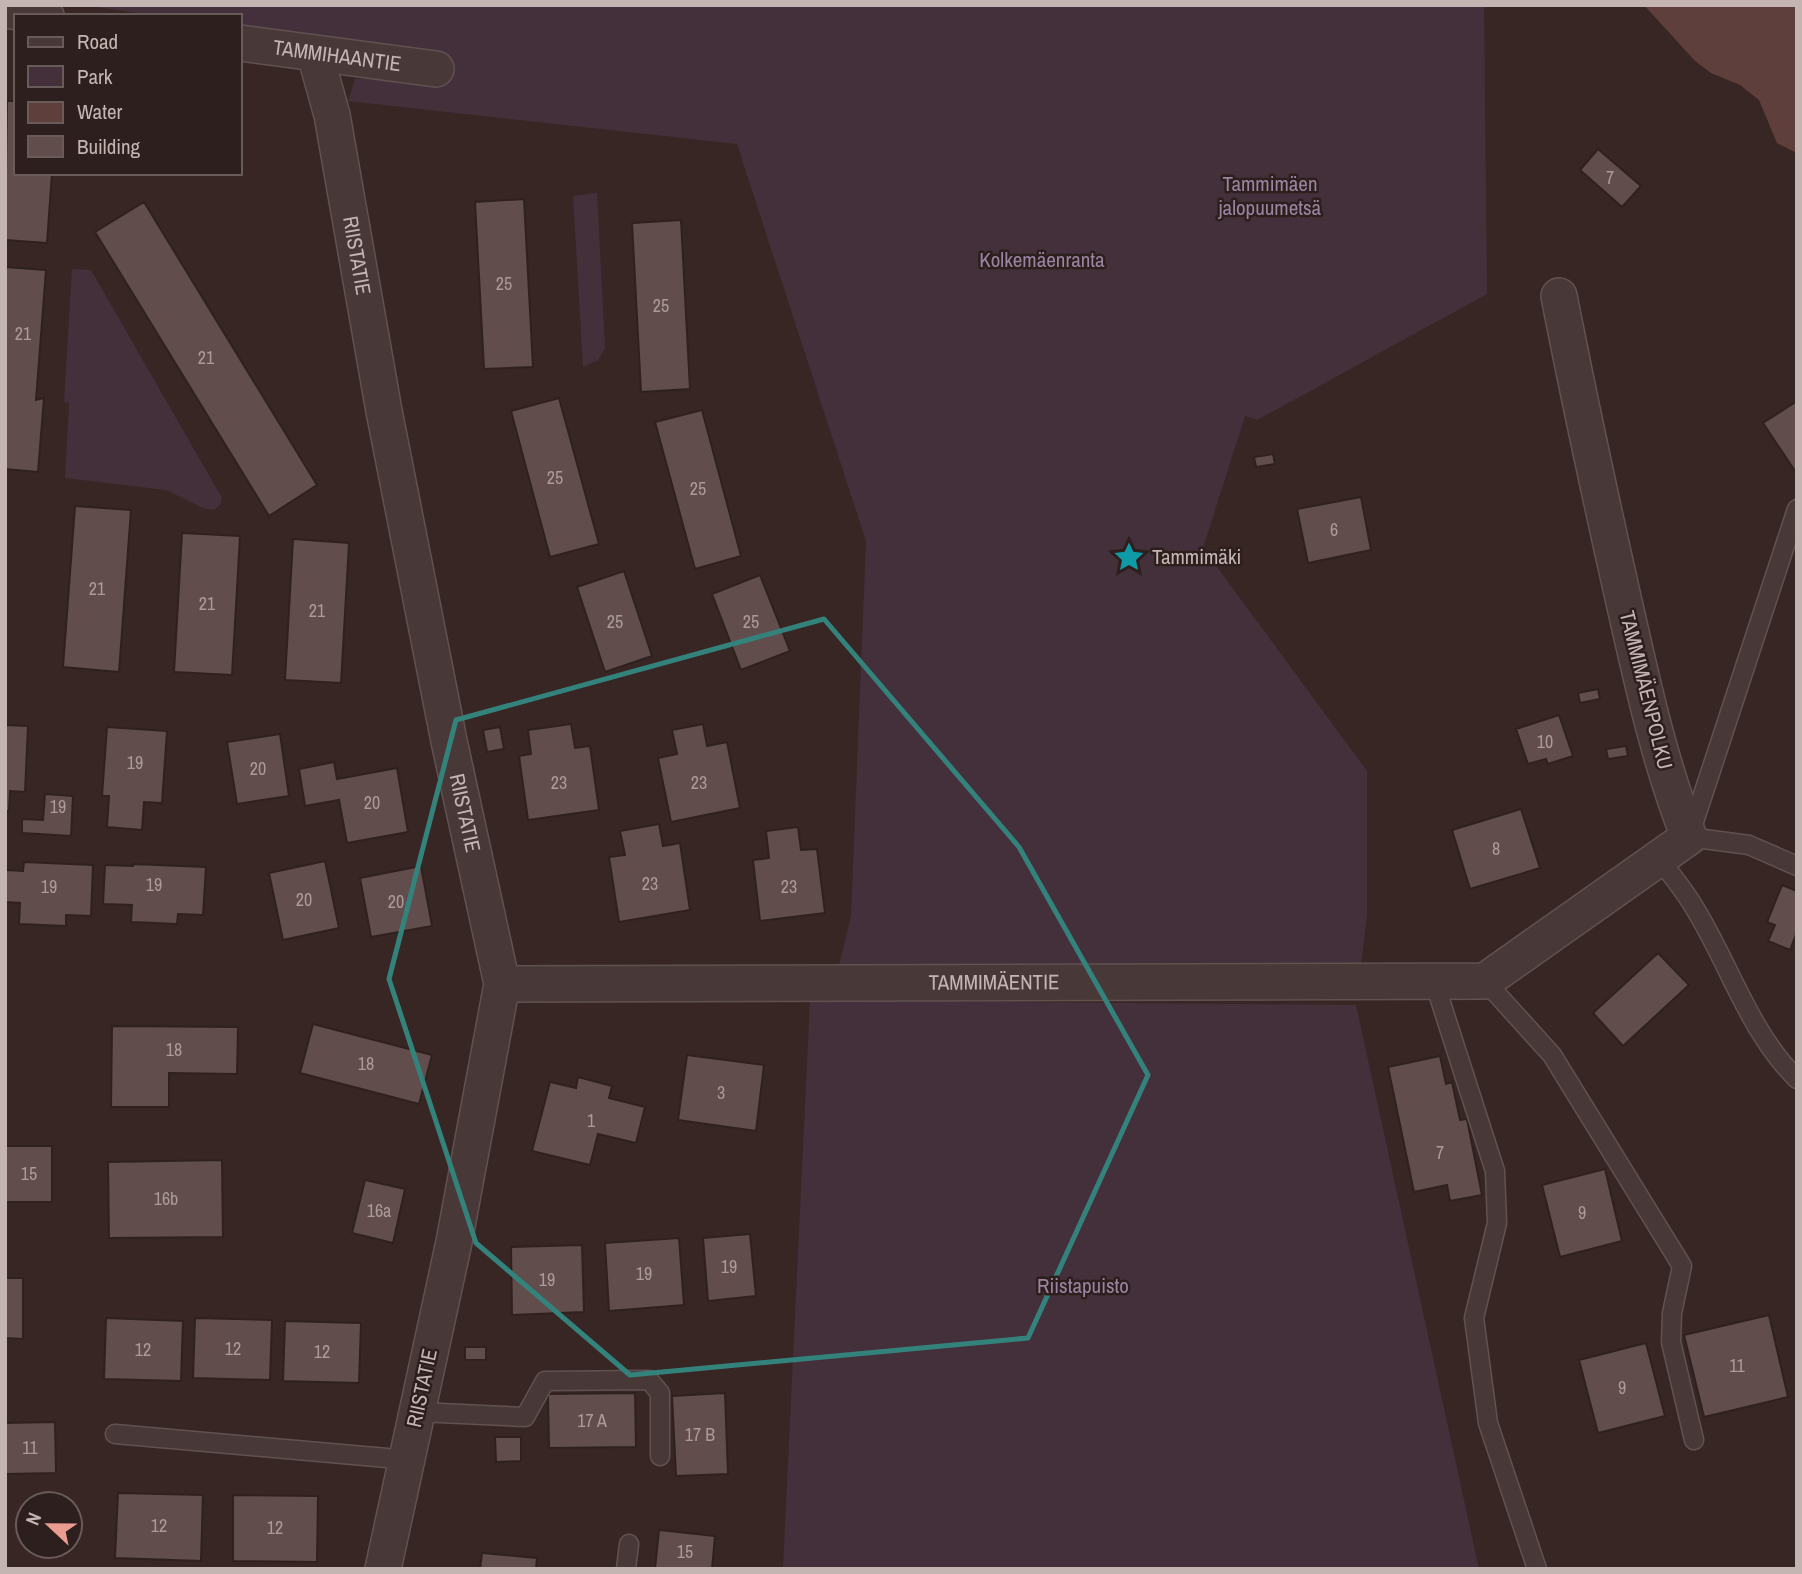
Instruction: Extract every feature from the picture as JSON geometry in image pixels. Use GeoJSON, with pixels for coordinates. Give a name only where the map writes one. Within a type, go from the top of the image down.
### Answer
{"type":"FeatureCollection","features":[{"type":"Feature","properties":{"kind":"street"},"geometry":{"type":"LineString","coordinates":[[5,10],[32,14]]}},
{"type":"Feature","properties":{"kind":"street","name":"TAMMIHAANTIE"},"geometry":{"type":"LineString","coordinates":[[242,43],[436,69]]}},
{"type":"Feature","properties":{"kind":"street","name":"RIISTATIE"},"geometry":{"type":"LineString","coordinates":[[315,54],[332,115],[391,448],[449,741],[502,984],[454,1242],[383,1569]]}},
{"type":"Feature","properties":{"kind":"street","name":"TAMMIMÄENPOLKU"},"geometry":{"type":"LineString","coordinates":[[1559,296],[1588,449],[1647,703],[1674,800],[1689,837]]}},
{"type":"Feature","properties":{"kind":"street"},"geometry":{"type":"LineString","coordinates":[[1485,981],[1689,837]]}},
{"type":"Feature","properties":{"kind":"street","name":"TAMMIMÄENTIE"},"geometry":{"type":"LineString","coordinates":[[502,984],[1485,981]]}},
{"type":"Feature","properties":{"kind":"lane"},"geometry":{"type":"LineString","coordinates":[[1797,509],[1689,837],[1749,845],[1797,866]]}},
{"type":"Feature","properties":{"kind":"lane"},"geometry":{"type":"LineString","coordinates":[[1659,859],[1694,907],[1748,1010],[1779,1062],[1797,1079]]}},
{"type":"Feature","properties":{"kind":"lane"},"geometry":{"type":"LineString","coordinates":[[1434,981],[1495,1171],[1497,1223],[1474,1318],[1488,1423],[1537,1569]]}},
{"type":"Feature","properties":{"kind":"lane"},"geometry":{"type":"LineString","coordinates":[[1485,981],[1552,1055],[1682,1266],[1672,1313],[1671,1342],[1694,1440]]}},
{"type":"Feature","properties":{"kind":"lane"},"geometry":{"type":"LineString","coordinates":[[418,1412],[525,1417],[545,1381],[649,1380],[660,1393],[660,1456]]}},
{"type":"Feature","properties":{"kind":"lane"},"geometry":{"type":"LineString","coordinates":[[115,1434],[387,1458],[406,1462]]}},
{"type":"Feature","properties":{"kind":"lane"},"geometry":{"type":"LineString","coordinates":[[626,1569],[629,1544]]}},
{"type":"Feature","properties":{"kind":"highlighted area"},"geometry":{"type":"Polygon","coordinates":[[[824,619],[1019,847],[1148,1075],[1028,1338],[630,1375],[476,1243],[389,979],[456,720],[824,619]]]}},
{"type":"Feature","properties":{"kind":"green space","name":"Kolkemäenranta"},"geometry":{"type":"Polygon","coordinates":[[[83,5],[1484,5],[1487,294],[1257,420],[1245,416],[1203,548],[1367,771],[1367,915],[1361,965],[839,965],[851,916],[866,541],[737,144],[348,101],[355,79],[380,78],[242,28],[242,14],[144,14],[83,5]]]}},
{"type":"Feature","properties":{"kind":"green space"},"geometry":{"type":"Polygon","coordinates":[[[597,193],[605,348],[598,360],[583,367],[573,196],[597,193]]]}},
{"type":"Feature","properties":{"kind":"green space"},"geometry":{"type":"Polygon","coordinates":[[[72,269],[91,270],[222,498],[220,505],[214,510],[203,508],[166,490],[65,478],[69,403],[64,402],[72,269]]]}},
{"type":"Feature","properties":{"kind":"green space","name":"Riistapuisto"},"geometry":{"type":"Polygon","coordinates":[[[810,1000],[1356,1005],[1479,1569],[783,1569],[810,1000]]]}},
{"type":"Feature","properties":{"kind":"water"},"geometry":{"type":"Polygon","coordinates":[[[1644,5],[1797,5],[1797,153],[1777,143],[1759,100],[1740,85],[1711,73],[1695,61],[1644,5]]]}},
{"type":"Feature","properties":{"kind":"building"},"geometry":{"type":"Polygon","coordinates":[[[7,101],[14,101],[14,175],[52,175],[47,243],[5,240],[7,101]]]}},
{"type":"Feature","properties":{"kind":"building"},"geometry":{"type":"Polygon","coordinates":[[[1598,149],[1641,186],[1622,207],[1580,170],[1598,149]]]}},
{"type":"Feature","properties":{"kind":"building"},"geometry":{"type":"Polygon","coordinates":[[[524,199],[533,367],[484,369],[475,202],[524,199]]]}},
{"type":"Feature","properties":{"kind":"building"},"geometry":{"type":"Polygon","coordinates":[[[144,202],[317,485],[269,516],[95,232],[144,202]]]}},
{"type":"Feature","properties":{"kind":"building"},"geometry":{"type":"Polygon","coordinates":[[[681,220],[690,389],[641,392],[632,223],[681,220]]]}},
{"type":"Feature","properties":{"kind":"building"},"geometry":{"type":"Polygon","coordinates":[[[5,267],[46,270],[36,400],[44,398],[38,472],[5,469],[5,267]]]}},
{"type":"Feature","properties":{"kind":"building"},"geometry":{"type":"Polygon","coordinates":[[[559,398],[599,544],[550,557],[511,411],[559,398]]]}},
{"type":"Feature","properties":{"kind":"building"},"geometry":{"type":"Polygon","coordinates":[[[1797,401],[1797,474],[1763,423],[1797,401]]]}},
{"type":"Feature","properties":{"kind":"building"},"geometry":{"type":"Polygon","coordinates":[[[702,410],[741,556],[695,569],[655,422],[702,410]]]}},
{"type":"Feature","properties":{"kind":"building"},"geometry":{"type":"Polygon","coordinates":[[[1273,454],[1275,464],[1256,467],[1254,457],[1273,454]]]}},
{"type":"Feature","properties":{"kind":"building"},"geometry":{"type":"Polygon","coordinates":[[[1361,497],[1371,550],[1308,563],[1297,509],[1361,497]]]}},
{"type":"Feature","properties":{"kind":"building"},"geometry":{"type":"Polygon","coordinates":[[[75,506],[131,510],[119,672],[63,667],[75,506]]]}},
{"type":"Feature","properties":{"kind":"building"},"geometry":{"type":"Polygon","coordinates":[[[182,533],[240,536],[232,675],[174,672],[182,533]]]}},
{"type":"Feature","properties":{"kind":"building"},"geometry":{"type":"Polygon","coordinates":[[[293,539],[349,543],[341,683],[285,680],[293,539]]]}},
{"type":"Feature","properties":{"kind":"building"},"geometry":{"type":"Polygon","coordinates":[[[624,571],[652,656],[605,672],[577,587],[624,571]]]}},
{"type":"Feature","properties":{"kind":"building"},"geometry":{"type":"Polygon","coordinates":[[[760,575],[790,651],[741,670],[712,594],[760,575]]]}},
{"type":"Feature","properties":{"kind":"building"},"geometry":{"type":"Polygon","coordinates":[[[1598,689],[1600,699],[1580,703],[1578,693],[1598,689]]]}},
{"type":"Feature","properties":{"kind":"building"},"geometry":{"type":"Polygon","coordinates":[[[1559,715],[1573,756],[1548,764],[1546,759],[1528,764],[1516,729],[1559,715]]]}},
{"type":"Feature","properties":{"kind":"building"},"geometry":{"type":"Polygon","coordinates":[[[571,724],[575,748],[590,746],[599,810],[528,820],[519,756],[531,754],[528,730],[571,724]]]}},
{"type":"Feature","properties":{"kind":"building"},"geometry":{"type":"Polygon","coordinates":[[[703,724],[707,746],[727,742],[740,808],[671,822],[658,758],[677,754],[672,730],[703,724]]]}},
{"type":"Feature","properties":{"kind":"building"},"geometry":{"type":"Polygon","coordinates":[[[5,725],[28,726],[25,792],[10,791],[9,811],[5,811],[5,725]]]}},
{"type":"Feature","properties":{"kind":"building"},"geometry":{"type":"Polygon","coordinates":[[[107,727],[167,731],[162,803],[144,802],[142,830],[107,827],[109,796],[102,796],[107,727]]]}},
{"type":"Feature","properties":{"kind":"building"},"geometry":{"type":"Polygon","coordinates":[[[500,727],[504,749],[487,752],[483,730],[500,727]]]}},
{"type":"Feature","properties":{"kind":"building"},"geometry":{"type":"Polygon","coordinates":[[[280,734],[289,796],[237,804],[227,742],[280,734]]]}},
{"type":"Feature","properties":{"kind":"building"},"geometry":{"type":"Polygon","coordinates":[[[1626,746],[1628,756],[1608,759],[1606,749],[1626,746]]]}},
{"type":"Feature","properties":{"kind":"building"},"geometry":{"type":"Polygon","coordinates":[[[334,762],[337,779],[397,768],[408,832],[347,843],[339,800],[305,806],[299,769],[334,762]]]}},
{"type":"Feature","properties":{"kind":"building"},"geometry":{"type":"Polygon","coordinates":[[[45,794],[73,796],[71,836],[22,833],[22,819],[43,820],[45,794]]]}},
{"type":"Feature","properties":{"kind":"building"},"geometry":{"type":"Polygon","coordinates":[[[1521,809],[1540,868],[1470,889],[1452,830],[1521,809]]]}},
{"type":"Feature","properties":{"kind":"building"},"geometry":{"type":"Polygon","coordinates":[[[659,824],[663,846],[680,843],[690,910],[619,922],[609,857],[625,855],[620,831],[659,824]]]}},
{"type":"Feature","properties":{"kind":"building"},"geometry":{"type":"Polygon","coordinates":[[[798,827],[801,850],[817,849],[825,913],[760,921],[753,860],[769,858],[766,831],[798,827]]]}},
{"type":"Feature","properties":{"kind":"building"},"geometry":{"type":"Polygon","coordinates":[[[325,861],[339,928],[283,940],[269,873],[325,861]]]}},
{"type":"Feature","properties":{"kind":"building"},"geometry":{"type":"Polygon","coordinates":[[[24,862],[93,865],[91,916],[66,915],[66,926],[19,924],[20,903],[5,902],[5,870],[23,871],[24,862]]]}},
{"type":"Feature","properties":{"kind":"building"},"geometry":{"type":"Polygon","coordinates":[[[105,865],[206,867],[203,915],[178,914],[177,924],[131,922],[132,905],[103,904],[105,865]]]}},
{"type":"Feature","properties":{"kind":"building"},"geometry":{"type":"Polygon","coordinates":[[[421,866],[432,926],[371,937],[360,878],[421,866]]]}},
{"type":"Feature","properties":{"kind":"building"},"geometry":{"type":"Polygon","coordinates":[[[1782,885],[1797,891],[1797,932],[1790,950],[1768,941],[1775,925],[1767,922],[1782,885]]]}},
{"type":"Feature","properties":{"kind":"building"},"geometry":{"type":"Polygon","coordinates":[[[1658,953],[1689,985],[1623,1046],[1593,1013],[1658,953]]]}},
{"type":"Feature","properties":{"kind":"building"},"geometry":{"type":"Polygon","coordinates":[[[313,1024],[432,1055],[419,1104],[300,1073],[313,1024]]]}},
{"type":"Feature","properties":{"kind":"building"},"geometry":{"type":"Polygon","coordinates":[[[112,1026],[238,1027],[237,1074],[169,1073],[169,1107],[111,1107],[112,1026]]]}},
{"type":"Feature","properties":{"kind":"building"},"geometry":{"type":"Polygon","coordinates":[[[687,1055],[764,1065],[756,1131],[678,1120],[687,1055]]]}},
{"type":"Feature","properties":{"kind":"building"},"geometry":{"type":"Polygon","coordinates":[[[1440,1056],[1446,1084],[1452,1082],[1460,1120],[1467,1119],[1482,1195],[1450,1201],[1447,1185],[1414,1192],[1388,1067],[1440,1056]]]}},
{"type":"Feature","properties":{"kind":"building"},"geometry":{"type":"Polygon","coordinates":[[[578,1077],[612,1086],[609,1098],[645,1107],[636,1143],[598,1134],[590,1165],[532,1151],[550,1082],[576,1088],[578,1077]]]}},
{"type":"Feature","properties":{"kind":"building"},"geometry":{"type":"Polygon","coordinates":[[[5,1146],[52,1146],[52,1202],[5,1202],[5,1146]]]}},
{"type":"Feature","properties":{"kind":"building"},"geometry":{"type":"Polygon","coordinates":[[[222,1160],[223,1237],[109,1238],[108,1162],[222,1160]]]}},
{"type":"Feature","properties":{"kind":"building"},"geometry":{"type":"Polygon","coordinates":[[[1605,1169],[1622,1241],[1560,1257],[1542,1185],[1605,1169]]]}},
{"type":"Feature","properties":{"kind":"building"},"geometry":{"type":"Polygon","coordinates":[[[365,1180],[405,1189],[393,1243],[352,1233],[365,1180]]]}},
{"type":"Feature","properties":{"kind":"building"},"geometry":{"type":"Polygon","coordinates":[[[750,1234],[756,1296],[708,1301],[703,1238],[750,1234]]]}},
{"type":"Feature","properties":{"kind":"building"},"geometry":{"type":"Polygon","coordinates":[[[679,1238],[684,1305],[609,1311],[605,1243],[679,1238]]]}},
{"type":"Feature","properties":{"kind":"building"},"geometry":{"type":"Polygon","coordinates":[[[582,1245],[584,1312],[512,1315],[511,1247],[582,1245]]]}},
{"type":"Feature","properties":{"kind":"building"},"geometry":{"type":"Polygon","coordinates":[[[5,1278],[23,1278],[23,1339],[5,1338],[5,1278]]]}},
{"type":"Feature","properties":{"kind":"building"},"geometry":{"type":"Polygon","coordinates":[[[1769,1315],[1788,1397],[1704,1417],[1684,1335],[1769,1315]]]}},
{"type":"Feature","properties":{"kind":"building"},"geometry":{"type":"Polygon","coordinates":[[[106,1318],[183,1321],[181,1381],[104,1379],[106,1318]]]}},
{"type":"Feature","properties":{"kind":"building"},"geometry":{"type":"Polygon","coordinates":[[[195,1318],[272,1320],[270,1380],[193,1378],[195,1318]]]}},
{"type":"Feature","properties":{"kind":"building"},"geometry":{"type":"Polygon","coordinates":[[[285,1321],[361,1323],[359,1383],[283,1381],[285,1321]]]}},
{"type":"Feature","properties":{"kind":"building"},"geometry":{"type":"Polygon","coordinates":[[[1646,1343],[1665,1416],[1598,1433],[1579,1360],[1646,1343]]]}},
{"type":"Feature","properties":{"kind":"building"},"geometry":{"type":"Polygon","coordinates":[[[465,1347],[486,1347],[486,1360],[465,1360],[465,1347]]]}},
{"type":"Feature","properties":{"kind":"building"},"geometry":{"type":"Polygon","coordinates":[[[635,1393],[636,1447],[549,1448],[548,1394],[635,1393]]]}},
{"type":"Feature","properties":{"kind":"building"},"geometry":{"type":"Polygon","coordinates":[[[725,1393],[728,1474],[676,1476],[672,1396],[725,1393]]]}},
{"type":"Feature","properties":{"kind":"building"},"geometry":{"type":"Polygon","coordinates":[[[55,1422],[56,1473],[5,1474],[5,1423],[55,1422]]]}},
{"type":"Feature","properties":{"kind":"building"},"geometry":{"type":"Polygon","coordinates":[[[495,1437],[521,1437],[521,1461],[496,1462],[495,1437]]]}},
{"type":"Feature","properties":{"kind":"building"},"geometry":{"type":"Polygon","coordinates":[[[118,1493],[203,1495],[201,1561],[115,1558],[118,1493]]]}},
{"type":"Feature","properties":{"kind":"building"},"geometry":{"type":"Polygon","coordinates":[[[233,1495],[318,1496],[317,1562],[233,1561],[233,1495]]]}},
{"type":"Feature","properties":{"kind":"building"},"geometry":{"type":"Polygon","coordinates":[[[659,1530],[715,1536],[712,1569],[655,1569],[659,1530]]]}},
{"type":"Feature","properties":{"kind":"building"},"geometry":{"type":"Polygon","coordinates":[[[482,1553],[537,1558],[536,1569],[480,1569],[482,1553]]]}},
{"type":"Feature","properties":{"kind":"place","name":"Tammimäki"},"geometry":{"type":"Point","coordinates":[1129,557]}},
{"type":"Feature","properties":{"kind":"park label","name":"Tammimäen jalopuumetsä"},"geometry":{"type":"Point","coordinates":[1270,196]}}]}
